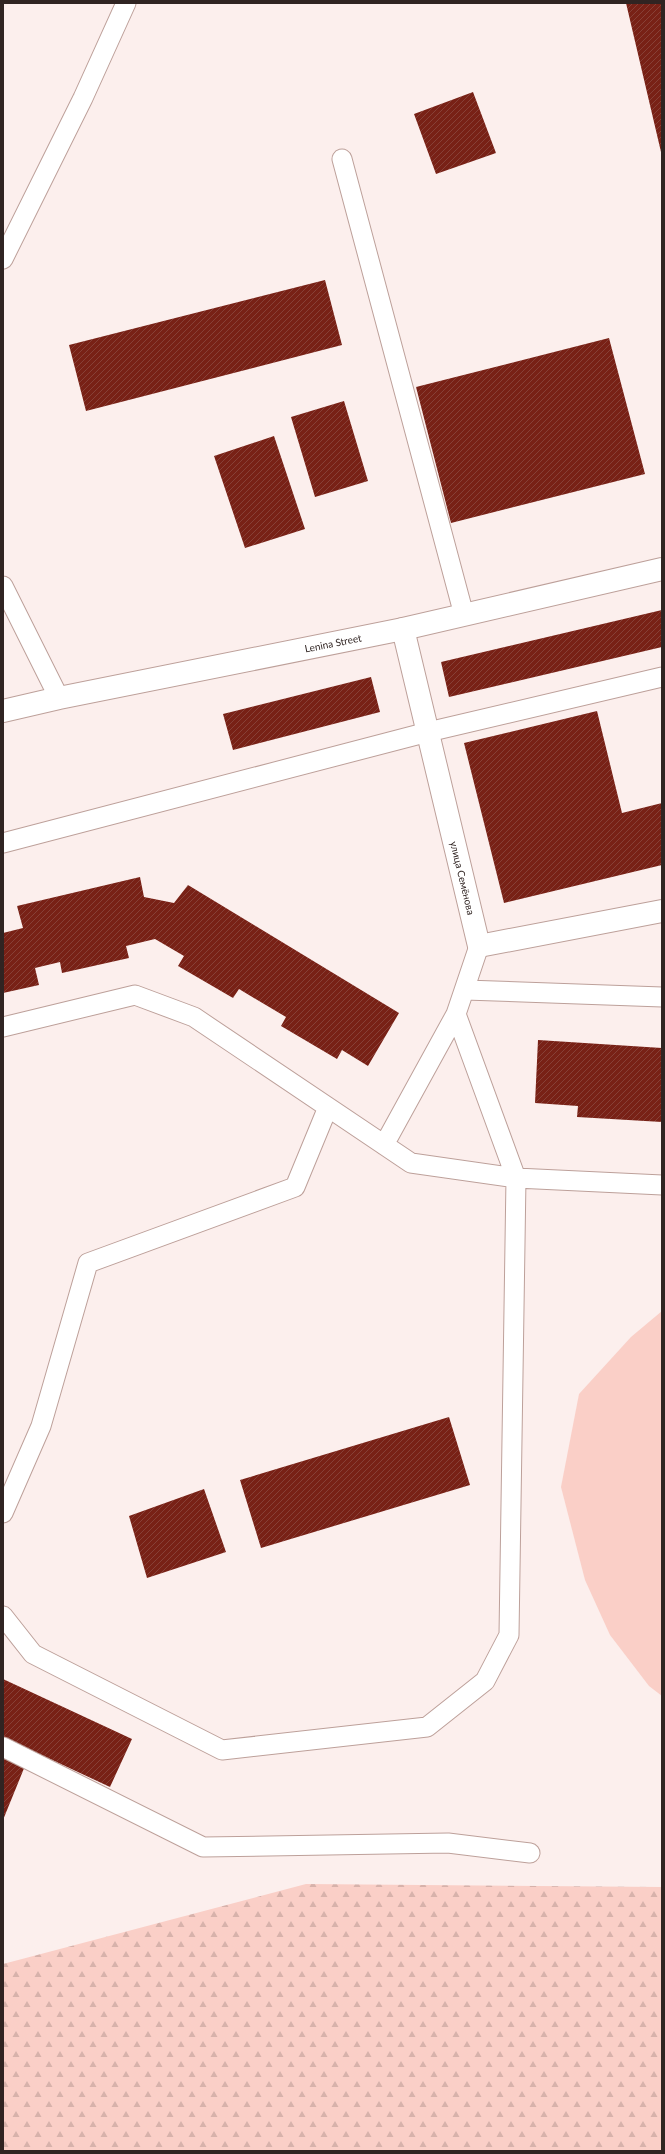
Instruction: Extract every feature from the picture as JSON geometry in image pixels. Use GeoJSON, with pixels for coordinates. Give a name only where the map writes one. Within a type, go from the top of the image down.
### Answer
{"type":"FeatureCollection","features":[{"type":"Feature","properties":{"kind":"main road","name":"Lenina Street"},"geometry":{"type":"LineString","coordinates":[[3,711],[59,698],[403,629],[662,569]]}},
{"type":"Feature","properties":{"kind":"main road","name":"улица Семёнова"},"geometry":{"type":"LineString","coordinates":[[403,629],[479,946]]}},
{"type":"Feature","properties":{"kind":"main road"},"geometry":{"type":"LineString","coordinates":[[479,946],[662,911]]}},
{"type":"Feature","properties":{"kind":"lane"},"geometry":{"type":"LineString","coordinates":[[3,260],[83,98],[126,3]]}},
{"type":"Feature","properties":{"kind":"lane"},"geometry":{"type":"LineString","coordinates":[[342,159],[464,615]]}},
{"type":"Feature","properties":{"kind":"lane"},"geometry":{"type":"LineString","coordinates":[[3,586],[59,698]]}},
{"type":"Feature","properties":{"kind":"lane"},"geometry":{"type":"LineString","coordinates":[[3,843],[428,732],[662,677]]}},
{"type":"Feature","properties":{"kind":"lane"},"geometry":{"type":"LineString","coordinates":[[384,1145],[456,1014],[479,946]]}},
{"type":"Feature","properties":{"kind":"lane"},"geometry":{"type":"LineString","coordinates":[[465,990],[662,996]]}},
{"type":"Feature","properties":{"kind":"lane"},"geometry":{"type":"LineString","coordinates":[[3,1027],[135,995],[194,1017],[410,1163],[516,1178],[662,1185]]}},
{"type":"Feature","properties":{"kind":"lane"},"geometry":{"type":"LineString","coordinates":[[3,1616],[33,1654],[222,1750],[427,1727],[485,1681],[509,1635],[516,1178],[456,1014]]}},
{"type":"Feature","properties":{"kind":"lane"},"geometry":{"type":"LineString","coordinates":[[3,1513],[41,1426],[88,1263],[295,1187],[328,1107]]}},
{"type":"Feature","properties":{"kind":"lane"},"geometry":{"type":"LineString","coordinates":[[3,1747],[203,1847],[448,1843],[530,1853]]}},
{"type":"Feature","properties":{"kind":"green space"},"geometry":{"type":"Polygon","coordinates":[[[662,1311],[662,1696],[649,1686],[610,1635],[585,1580],[561,1487],[579,1394],[631,1337],[662,1311]]]}},
{"type":"Feature","properties":{"kind":"green space"},"geometry":{"type":"Polygon","coordinates":[[[306,1884],[662,1887],[662,2151],[3,2151],[3,1964],[306,1884]]]}},
{"type":"Feature","properties":{"kind":"building"},"geometry":{"type":"Polygon","coordinates":[[[626,3],[662,3],[661,152],[626,3]]]}},
{"type":"Feature","properties":{"kind":"building"},"geometry":{"type":"Polygon","coordinates":[[[473,92],[496,153],[436,174],[414,114],[473,92]]]}},
{"type":"Feature","properties":{"kind":"building"},"geometry":{"type":"Polygon","coordinates":[[[325,280],[342,345],[86,411],[69,345],[325,280]]]}},
{"type":"Feature","properties":{"kind":"building"},"geometry":{"type":"Polygon","coordinates":[[[609,338],[645,474],[451,523],[416,387],[609,338]]]}},
{"type":"Feature","properties":{"kind":"building"},"geometry":{"type":"Polygon","coordinates":[[[344,401],[368,481],[315,497],[291,417],[344,401]]]}},
{"type":"Feature","properties":{"kind":"building"},"geometry":{"type":"Polygon","coordinates":[[[274,436],[305,529],[245,548],[214,456],[274,436]]]}},
{"type":"Feature","properties":{"kind":"building"},"geometry":{"type":"Polygon","coordinates":[[[662,610],[662,647],[449,697],[441,662],[662,610]]]}},
{"type":"Feature","properties":{"kind":"building"},"geometry":{"type":"Polygon","coordinates":[[[371,677],[380,712],[233,750],[223,714],[371,677]]]}},
{"type":"Feature","properties":{"kind":"building"},"geometry":{"type":"Polygon","coordinates":[[[597,711],[622,813],[662,803],[662,865],[504,903],[464,743],[597,711]]]}},
{"type":"Feature","properties":{"kind":"building"},"geometry":{"type":"Polygon","coordinates":[[[140,877],[144,897],[174,903],[188,885],[399,1013],[368,1066],[342,1050],[337,1059],[281,1026],[286,1017],[239,989],[233,998],[178,966],[184,956],[155,939],[126,946],[129,958],[62,973],[60,962],[35,968],[39,985],[3,993],[3,933],[23,928],[17,906],[140,877]]]}},
{"type":"Feature","properties":{"kind":"building"},"geometry":{"type":"Polygon","coordinates":[[[538,1040],[662,1048],[662,1122],[577,1117],[578,1106],[535,1103],[538,1040]]]}},
{"type":"Feature","properties":{"kind":"building"},"geometry":{"type":"Polygon","coordinates":[[[449,1417],[470,1485],[261,1548],[240,1480],[449,1417]]]}},
{"type":"Feature","properties":{"kind":"building"},"geometry":{"type":"Polygon","coordinates":[[[204,1489],[226,1552],[147,1578],[129,1516],[204,1489]]]}},
{"type":"Feature","properties":{"kind":"building"},"geometry":{"type":"Polygon","coordinates":[[[3,1679],[132,1739],[110,1787],[3,1737],[3,1679]]]}},
{"type":"Feature","properties":{"kind":"building"},"geometry":{"type":"Polygon","coordinates":[[[3,1752],[27,1761],[3,1820],[3,1752]]]}}]}
